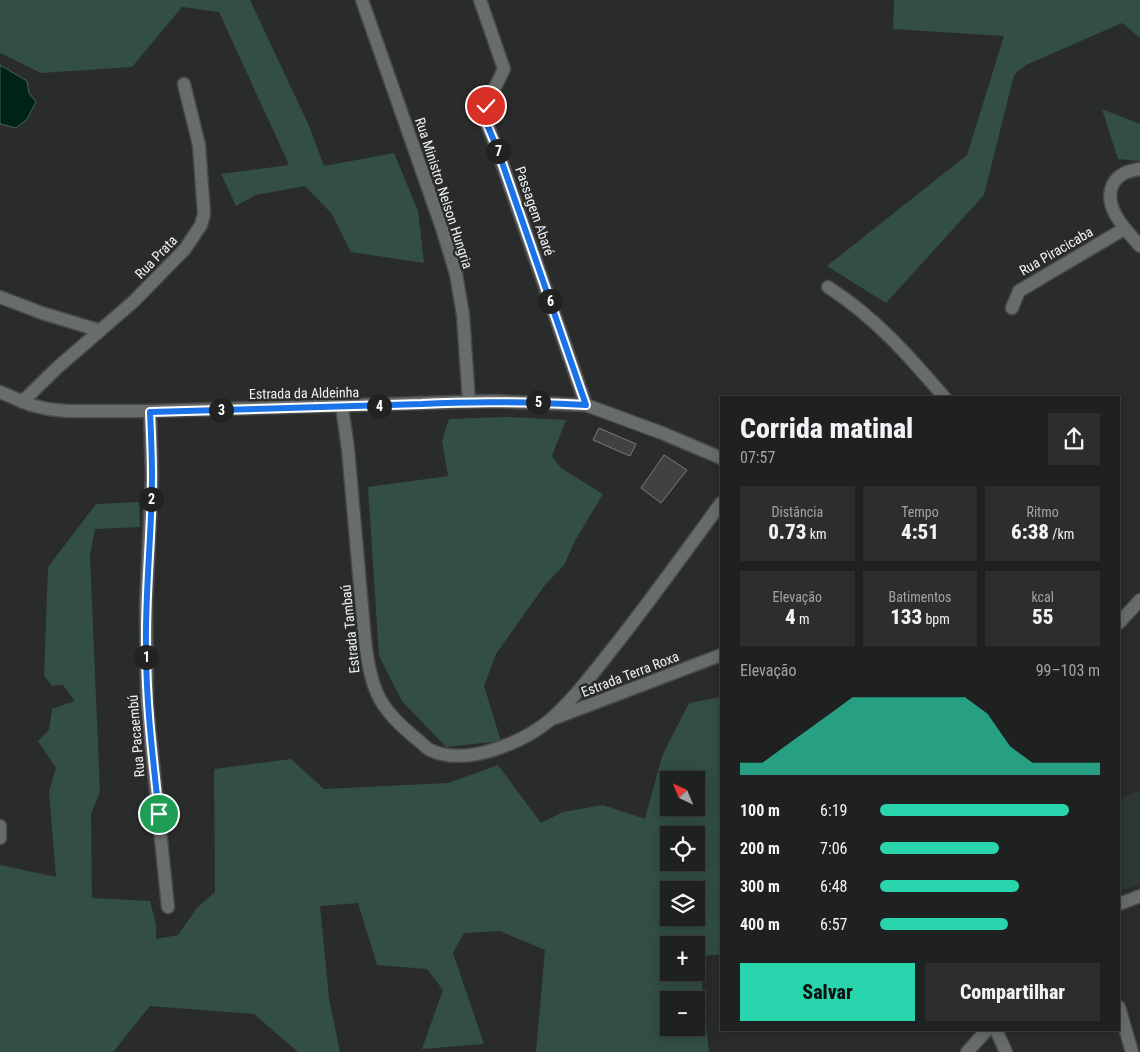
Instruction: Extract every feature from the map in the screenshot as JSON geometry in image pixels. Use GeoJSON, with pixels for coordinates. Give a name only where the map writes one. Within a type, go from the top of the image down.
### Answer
{"type":"FeatureCollection","features":[{"type":"Feature","properties":{"kind":"street","name":"Rua Ministro Nelson Hungria"},"geometry":{"type":"LineString","coordinates":[[362,0],[442,228],[456,274],[462,315],[469,402]]}},
{"type":"Feature","properties":{"kind":"street","name":"Passagem Abaré"},"geometry":{"type":"LineString","coordinates":[[480,0],[504,69],[486,106],[486,122],[497,148],[586,405]]}},
{"type":"Feature","properties":{"kind":"street","name":"Rua Prata"},"geometry":{"type":"LineString","coordinates":[[22,402],[98,330],[133,302],[185,249],[201,225],[204,214],[199,145],[184,84]]}},
{"type":"Feature","properties":{"kind":"street"},"geometry":{"type":"LineString","coordinates":[[1140,170],[1128,171],[1118,176],[1111,191],[1110,202],[1114,213],[1124,229],[1140,246]]}},
{"type":"Feature","properties":{"kind":"street","name":"Rua Piracicaba"},"geometry":{"type":"LineString","coordinates":[[1012,308],[1018,290],[1124,229]]}},
{"type":"Feature","properties":{"kind":"street"},"geometry":{"type":"LineString","coordinates":[[828,287],[853,303],[881,327],[944,396]]}},
{"type":"Feature","properties":{"kind":"street"},"geometry":{"type":"LineString","coordinates":[[0,297],[42,313],[98,330]]}},
{"type":"Feature","properties":{"kind":"street","name":"Estrada da Aldeinha"},"geometry":{"type":"LineString","coordinates":[[0,392],[22,402],[48,409],[67,411],[150,412],[469,402],[536,402],[586,405],[662,433],[720,458]]}},
{"type":"Feature","properties":{"kind":"street","name":"Estrada Tambaú"},"geometry":{"type":"LineString","coordinates":[[342,407],[348,449],[368,668],[373,686],[381,703],[401,727],[430,750],[452,756],[480,754],[501,748],[549,721],[587,681],[720,504]]}},
{"type":"Feature","properties":{"kind":"street","name":"Rua Pacaembú"},"geometry":{"type":"LineString","coordinates":[[150,412],[152,477],[146,605],[147,704],[168,907]]}},
{"type":"Feature","properties":{"kind":"street"},"geometry":{"type":"LineString","coordinates":[[1120,622],[1140,600]]}},
{"type":"Feature","properties":{"kind":"street","name":"Estrada Terra Roxa"},"geometry":{"type":"LineString","coordinates":[[549,721],[720,655]]}},
{"type":"Feature","properties":{"kind":"street"},"geometry":{"type":"LineString","coordinates":[[0,826],[0,838]]}},
{"type":"Feature","properties":{"kind":"street"},"geometry":{"type":"LineString","coordinates":[[1120,904],[1140,896]]}},
{"type":"Feature","properties":{"kind":"street"},"geometry":{"type":"LineString","coordinates":[[1120,1010],[1132,1052]]}},
{"type":"Feature","properties":{"kind":"street"},"geometry":{"type":"LineString","coordinates":[[967,1052],[986,1031]]}},
{"type":"Feature","properties":{"kind":"street"},"geometry":{"type":"LineString","coordinates":[[996,1031],[1006,1052]]}},
{"type":"Feature","properties":{"kind":"shaded area"},"geometry":{"type":"Polygon","coordinates":[[[0,0],[250,0],[310,128],[324,166],[394,153],[418,211],[424,263],[351,252],[332,214],[305,186],[256,195],[236,206],[221,174],[289,165],[219,12],[182,7],[132,67],[41,73],[0,53],[0,0]]]}},
{"type":"Feature","properties":{"kind":"shaded area"},"geometry":{"type":"Polygon","coordinates":[[[894,0],[1140,0],[1140,38],[1122,23],[1026,65],[1014,75],[984,195],[886,303],[827,266],[967,155],[1004,36],[893,29],[894,0]]]}},
{"type":"Feature","properties":{"kind":"shaded area"},"geometry":{"type":"Polygon","coordinates":[[[0,65],[27,81],[29,93],[36,102],[27,119],[16,128],[0,124],[0,65]]]}},
{"type":"Feature","properties":{"kind":"shaded area"},"geometry":{"type":"Polygon","coordinates":[[[1102,109],[1140,124],[1140,161],[1118,159],[1102,109]]]}},
{"type":"Feature","properties":{"kind":"shaded area"},"geometry":{"type":"Polygon","coordinates":[[[507,417],[566,420],[552,456],[561,468],[603,494],[575,541],[564,565],[545,585],[496,654],[484,686],[501,741],[446,747],[402,701],[379,656],[368,487],[448,476],[442,441],[449,419],[507,417]]]}},
{"type":"Feature","properties":{"kind":"shaded area"},"geometry":{"type":"Polygon","coordinates":[[[139,502],[140,527],[95,529],[90,556],[100,792],[91,814],[92,898],[150,901],[156,924],[156,939],[178,935],[197,908],[215,892],[214,769],[291,759],[324,789],[448,783],[498,765],[541,823],[563,812],[603,805],[645,819],[662,756],[689,703],[720,697],[720,954],[705,956],[705,936],[660,936],[660,981],[702,981],[703,991],[660,991],[660,1036],[705,1036],[705,1014],[709,1052],[536,1052],[545,950],[500,931],[464,933],[453,953],[484,1044],[422,1049],[443,990],[427,969],[377,965],[358,903],[320,906],[329,998],[340,1052],[298,1052],[254,1014],[150,1006],[113,1052],[0,1052],[0,865],[56,877],[49,791],[56,768],[38,741],[49,730],[52,709],[75,701],[63,685],[52,686],[44,676],[48,567],[96,504],[139,502]]]}},
{"type":"Feature","properties":{"kind":"shaded area"},"geometry":{"type":"Polygon","coordinates":[[[1140,790],[1140,885],[1120,891],[1120,799],[1140,790]]]}},
{"type":"Feature","properties":{"kind":"building"},"geometry":{"type":"Polygon","coordinates":[[[599,428],[636,444],[630,456],[593,440],[599,428]]]}},
{"type":"Feature","properties":{"kind":"building"},"geometry":{"type":"Polygon","coordinates":[[[664,455],[687,470],[661,503],[641,488],[664,455]]]}},
{"type":"Feature","properties":{"kind":"route"},"geometry":{"type":"LineString","coordinates":[[159,814],[147,704],[146,605],[152,477],[150,412],[465,402],[536,402],[586,405],[497,148],[486,122],[486,106]]}}]}
